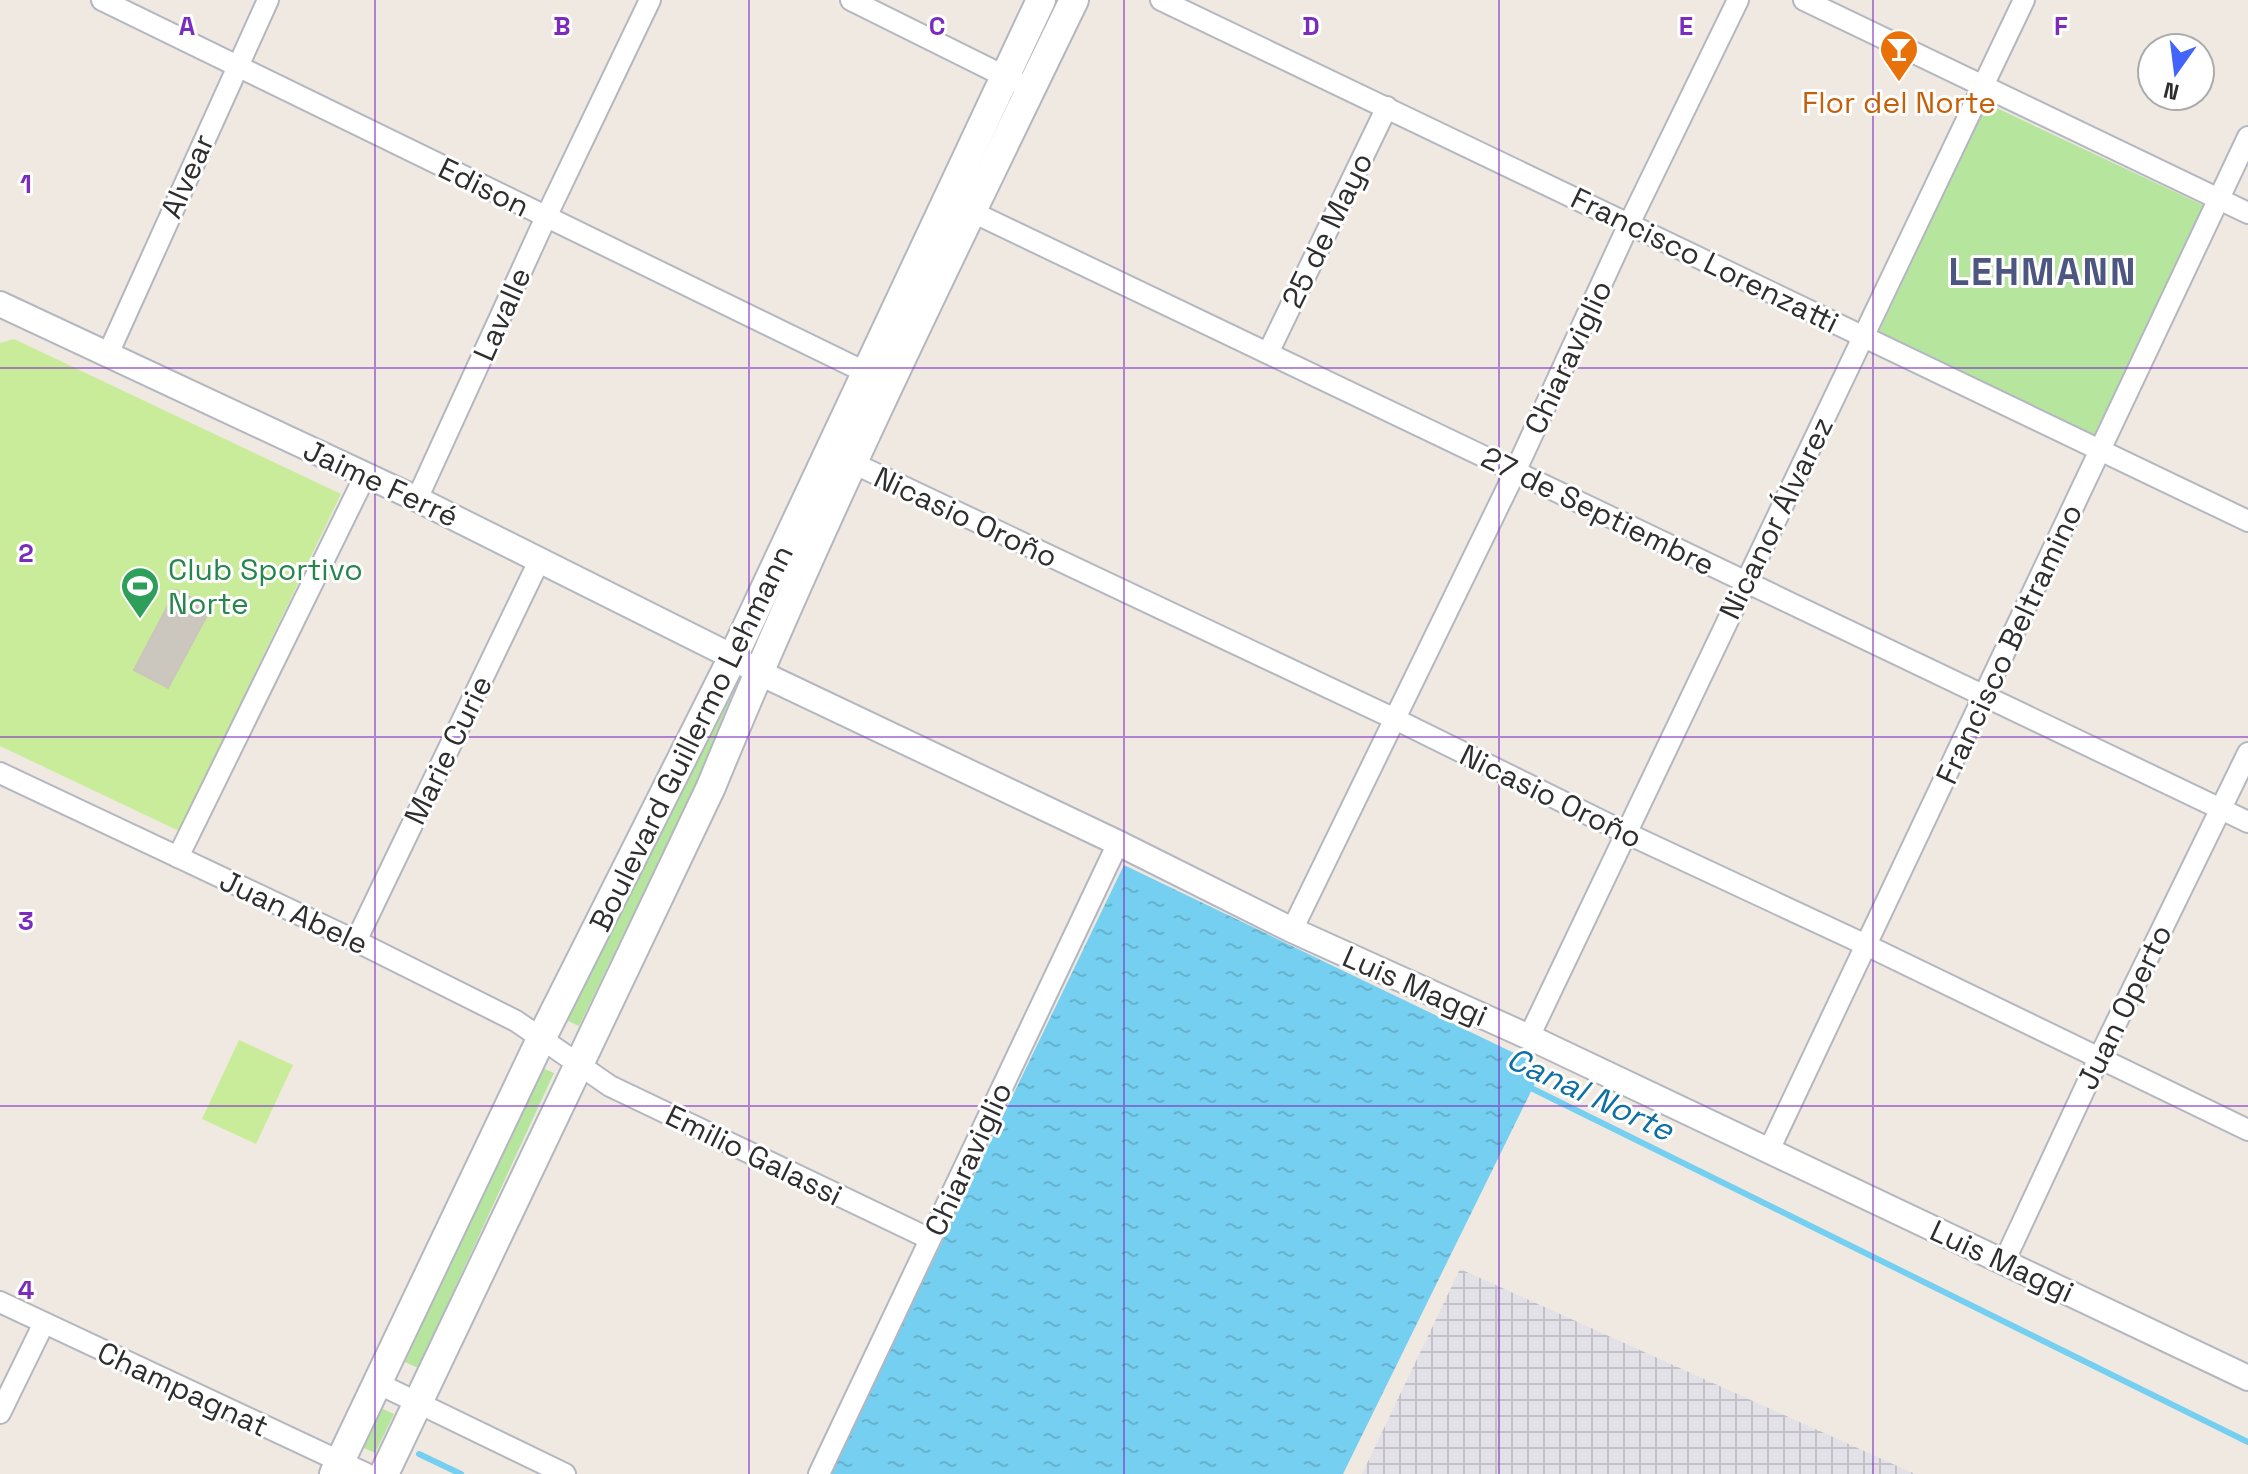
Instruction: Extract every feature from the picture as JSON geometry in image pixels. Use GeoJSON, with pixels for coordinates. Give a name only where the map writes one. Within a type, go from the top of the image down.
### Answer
{"type":"FeatureCollection","features":[{"type":"Feature","properties":{"kind":"main road","name":"Boulevard Guillermo Lehmann"},"geometry":{"type":"LineString","coordinates":[[336,1468],[542,1037],[733,657],[1041,0]]}},
{"type":"Feature","properties":{"kind":"main road","name":"Boulevard Guillermo Lehmann"},"geometry":{"type":"LineString","coordinates":[[384,1474],[711,787],[758,672],[853,463],[1074,0]]}},
{"type":"Feature","properties":{"kind":"street","name":"Edison"},"geometry":{"type":"LineString","coordinates":[[102,0],[867,373]]}},
{"type":"Feature","properties":{"kind":"street","name":"Alvear"},"geometry":{"type":"LineString","coordinates":[[108,354],[268,0]]}},
{"type":"Feature","properties":{"kind":"street","name":"Lavalle"},"geometry":{"type":"LineString","coordinates":[[417,499],[546,217],[650,0]]}},
{"type":"Feature","properties":{"kind":"street"},"geometry":{"type":"LineString","coordinates":[[851,0],[1031,90]]}},
{"type":"Feature","properties":{"kind":"street","name":"Francisco Lorenzatti"},"geometry":{"type":"LineString","coordinates":[[1161,0],[2248,521]]}},
{"type":"Feature","properties":{"kind":"street","name":"Chiaraviglio"},"geometry":{"type":"LineString","coordinates":[[1292,930],[1515,472],[1629,224],[1738,0]]}},
{"type":"Feature","properties":{"kind":"street"},"geometry":{"type":"LineString","coordinates":[[1804,0],[2248,213]]}},
{"type":"Feature","properties":{"kind":"street","name":"Nicanor Álvarez"},"geometry":{"type":"LineString","coordinates":[[1529,1037],[2024,0]]}},
{"type":"Feature","properties":{"kind":"street","name":"25 de Mayo"},"geometry":{"type":"LineString","coordinates":[[1268,353],[1387,107]]}},
{"type":"Feature","properties":{"kind":"street","name":"Francisco Beltramino"},"geometry":{"type":"LineString","coordinates":[[1769,1150],[2248,137]]}},
{"type":"Feature","properties":{"kind":"street","name":"27 de Septiembre"},"geometry":{"type":"LineString","coordinates":[[947,200],[2248,822]]}},
{"type":"Feature","properties":{"kind":"street","name":"Jaime Ferré"},"geometry":{"type":"LineString","coordinates":[[0,304],[417,499],[758,672]]}},
{"type":"Feature","properties":{"kind":"street","name":"Nicasio Oroño"},"geometry":{"type":"LineString","coordinates":[[853,463],[1395,719],[1626,833],[2248,1130]]}},
{"type":"Feature","properties":{"kind":"street"},"geometry":{"type":"LineString","coordinates":[[178,857],[365,476]]}},
{"type":"Feature","properties":{"kind":"street","name":"Marie Curie"},"geometry":{"type":"LineString","coordinates":[[356,941],[540,559]]}},
{"type":"Feature","properties":{"kind":"street","name":"Luis Maggi"},"geometry":{"type":"LineString","coordinates":[[758,672],[1118,843],[1292,930],[1529,1037],[2248,1378]]}},
{"type":"Feature","properties":{"kind":"street","name":"Juan Operto"},"geometry":{"type":"LineString","coordinates":[[2004,1262],[2099,1058],[2248,753]]}},
{"type":"Feature","properties":{"kind":"street","name":"Juan Abele"},"geometry":{"type":"LineString","coordinates":[[0,773],[356,941],[516,1021],[580,1066]]}},
{"type":"Feature","properties":{"kind":"street","name":"Chiaraviglio"},"geometry":{"type":"LineString","coordinates":[[819,1474],[1118,843]]}},
{"type":"Feature","properties":{"kind":"street","name":"Emilio Galassi"},"geometry":{"type":"LineString","coordinates":[[580,1066],[610,1086],[930,1239]]}},
{"type":"Feature","properties":{"kind":"street","name":"Champagnat"},"geometry":{"type":"LineString","coordinates":[[0,1302],[336,1468],[367,1474]]}},
{"type":"Feature","properties":{"kind":"street"},"geometry":{"type":"LineString","coordinates":[[0,1413],[44,1323]]}},
{"type":"Feature","properties":{"kind":"street"},"geometry":{"type":"LineString","coordinates":[[377,1383],[565,1474]]}},
{"type":"Feature","properties":{"kind":"shaded area"},"geometry":{"type":"Polygon","coordinates":[[[1460,1269],[1915,1474],[1362,1474],[1460,1269]]]}},
{"type":"Feature","properties":{"kind":"green space"},"geometry":{"type":"Polygon","coordinates":[[[1986,103],[2205,206],[2097,437],[1878,334],[1986,103]]]}},
{"type":"Feature","properties":{"kind":"green space","name":"Club Sportivo Norte"},"geometry":{"type":"Polygon","coordinates":[[[14,339],[341,494],[179,831],[0,746],[0,343],[14,339]]]}},
{"type":"Feature","properties":{"kind":"green space"},"geometry":{"type":"Polygon","coordinates":[[[723,695],[736,701],[579,1026],[566,1020],[723,695]]]}},
{"type":"Feature","properties":{"kind":"green space"},"geometry":{"type":"Polygon","coordinates":[[[239,1040],[293,1065],[256,1144],[202,1119],[239,1040]]]}},
{"type":"Feature","properties":{"kind":"green space"},"geometry":{"type":"Polygon","coordinates":[[[540,1067],[554,1073],[418,1368],[405,1362],[540,1067]]]}},
{"type":"Feature","properties":{"kind":"green space"},"geometry":{"type":"Polygon","coordinates":[[[381,1408],[394,1414],[375,1453],[362,1447],[381,1408]]]}},
{"type":"Feature","properties":{"kind":"water"},"geometry":{"type":"Polygon","coordinates":[[[1124,865],[1543,1067],[1343,1474],[830,1474],[1124,865]]]}},
{"type":"Feature","properties":{"kind":"building"},"geometry":{"type":"Polygon","coordinates":[[[176,590],[211,608],[168,688],[134,670],[176,590]]]}},
{"type":"Feature","properties":{"kind":"waterway","name":"Canal Norte"},"geometry":{"type":"LineString","coordinates":[[1527,1086],[2248,1442]]}},
{"type":"Feature","properties":{"kind":"waterway","name":"Canal Norte"},"geometry":{"type":"LineString","coordinates":[[419,1454],[461,1474]]}},
{"type":"Feature","properties":{"kind":"place","name":"Flor del Norte"},"geometry":{"type":"Point","coordinates":[1899,83]}},
{"type":"Feature","properties":{"kind":"place","name":"Club Sportivo Norte"},"geometry":{"type":"Point","coordinates":[140,620]}},
{"type":"Feature","properties":{"kind":"district","name":"LEHMANN"},"geometry":{"type":"Point","coordinates":[2043,272]}}]}
